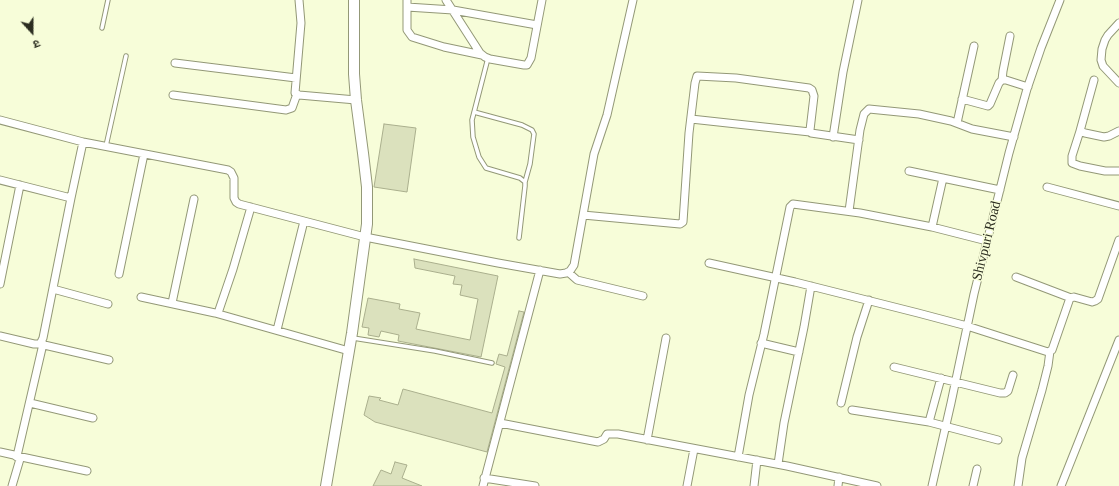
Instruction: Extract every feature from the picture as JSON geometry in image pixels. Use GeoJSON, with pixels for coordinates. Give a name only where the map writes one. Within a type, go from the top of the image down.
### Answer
{"type":"FeatureCollection","features":[{"type":"Feature","properties":{"kind":"main road"},"geometry":{"type":"LineString","coordinates":[[326,486],[351,338],[365,237],[367,206],[363,153],[354,74],[354,0]]}},
{"type":"Feature","properties":{"kind":"street"},"geometry":{"type":"LineString","coordinates":[[172,95],[286,110],[292,108],[297,94],[294,91],[301,23],[299,0]]}},
{"type":"Feature","properties":{"kind":"street"},"geometry":{"type":"LineString","coordinates":[[446,0],[485,57]]}},
{"type":"Feature","properties":{"kind":"street"},"geometry":{"type":"LineString","coordinates":[[537,25],[452,10],[407,4],[407,30],[412,37],[485,57],[527,65],[531,58],[542,0]]}},
{"type":"Feature","properties":{"kind":"street"},"geometry":{"type":"LineString","coordinates":[[0,120],[83,142],[228,170],[234,178],[234,198],[236,202],[251,207],[365,237],[560,274],[568,272],[574,265],[594,154],[607,115],[633,0]]}},
{"type":"Feature","properties":{"kind":"street"},"geometry":{"type":"LineString","coordinates":[[833,137],[843,72],[858,0]]}},
{"type":"Feature","properties":{"kind":"street","name":"Shivpuri Road"},"geometry":{"type":"LineString","coordinates":[[932,486],[974,294],[1014,136],[1028,87],[1048,28],[1060,0]]}},
{"type":"Feature","properties":{"kind":"street"},"geometry":{"type":"LineString","coordinates":[[1119,23],[1105,40],[1101,60],[1104,66],[1119,83]]}},
{"type":"Feature","properties":{"kind":"street"},"geometry":{"type":"LineString","coordinates":[[962,99],[988,106],[990,104],[999,83],[1002,80],[1010,36]]}},
{"type":"Feature","properties":{"kind":"street"},"geometry":{"type":"LineString","coordinates":[[957,123],[974,46]]}},
{"type":"Feature","properties":{"kind":"street"},"geometry":{"type":"LineString","coordinates":[[175,63],[296,78]]}},
{"type":"Feature","properties":{"kind":"street"},"geometry":{"type":"LineString","coordinates":[[583,215],[681,223],[684,218],[691,119],[697,76],[736,78],[809,88],[812,90],[814,96],[810,132]]}},
{"type":"Feature","properties":{"kind":"street"},"geometry":{"type":"LineString","coordinates":[[1002,80],[1028,87]]}},
{"type":"Feature","properties":{"kind":"street"},"geometry":{"type":"LineString","coordinates":[[1094,80],[1072,156],[1072,163],[1105,171],[1119,171]]}},
{"type":"Feature","properties":{"kind":"street"},"geometry":{"type":"LineString","coordinates":[[297,94],[356,100]]}},
{"type":"Feature","properties":{"kind":"street"},"geometry":{"type":"LineString","coordinates":[[849,211],[864,114],[869,109],[919,114],[957,123],[972,129],[1014,136]]}},
{"type":"Feature","properties":{"kind":"street"},"geometry":{"type":"LineString","coordinates":[[691,119],[810,132],[833,137],[859,140]]}},
{"type":"Feature","properties":{"kind":"street"},"geometry":{"type":"LineString","coordinates":[[1080,131],[1104,137],[1110,136],[1119,131]]}},
{"type":"Feature","properties":{"kind":"street"},"geometry":{"type":"LineString","coordinates":[[12,486],[20,459],[17,456],[30,403],[83,142]]}},
{"type":"Feature","properties":{"kind":"street"},"geometry":{"type":"LineString","coordinates":[[119,274],[144,154]]}},
{"type":"Feature","properties":{"kind":"street"},"geometry":{"type":"LineString","coordinates":[[909,171],[1000,190]]}},
{"type":"Feature","properties":{"kind":"street"},"geometry":{"type":"LineString","coordinates":[[932,227],[943,178]]}},
{"type":"Feature","properties":{"kind":"street"},"geometry":{"type":"LineString","coordinates":[[0,180],[71,198]]}},
{"type":"Feature","properties":{"kind":"street"},"geometry":{"type":"LineString","coordinates":[[0,284],[20,185]]}},
{"type":"Feature","properties":{"kind":"street"},"geometry":{"type":"LineString","coordinates":[[1047,187],[1119,206]]}},
{"type":"Feature","properties":{"kind":"street"},"geometry":{"type":"LineString","coordinates":[[172,303],[194,199]]}},
{"type":"Feature","properties":{"kind":"street"},"geometry":{"type":"LineString","coordinates":[[738,457],[749,394],[790,207],[793,204],[849,211],[932,227],[987,241]]}},
{"type":"Feature","properties":{"kind":"street"},"geometry":{"type":"LineString","coordinates":[[218,313],[251,207]]}},
{"type":"Feature","properties":{"kind":"street"},"geometry":{"type":"LineString","coordinates":[[276,330],[304,221]]}},
{"type":"Feature","properties":{"kind":"street"},"geometry":{"type":"LineString","coordinates":[[1016,277],[1071,298],[1095,302],[1098,299],[1119,240]]}},
{"type":"Feature","properties":{"kind":"street"},"geometry":{"type":"LineString","coordinates":[[710,263],[869,300],[967,326],[1050,351]]}},
{"type":"Feature","properties":{"kind":"street"},"geometry":{"type":"LineString","coordinates":[[483,486],[540,270]]}},
{"type":"Feature","properties":{"kind":"street"},"geometry":{"type":"LineString","coordinates":[[568,272],[577,280],[643,296]]}},
{"type":"Feature","properties":{"kind":"street"},"geometry":{"type":"LineString","coordinates":[[778,464],[784,423],[811,286]]}},
{"type":"Feature","properties":{"kind":"street"},"geometry":{"type":"LineString","coordinates":[[53,289],[108,304]]}},
{"type":"Feature","properties":{"kind":"street"},"geometry":{"type":"LineString","coordinates":[[141,297],[218,313],[349,351]]}},
{"type":"Feature","properties":{"kind":"street"},"geometry":{"type":"LineString","coordinates":[[1018,486],[1022,458],[1042,390],[1050,351],[1052,350],[1068,301],[1071,298]]}},
{"type":"Feature","properties":{"kind":"street"},"geometry":{"type":"LineString","coordinates":[[841,403],[857,337],[869,300]]}},
{"type":"Feature","properties":{"kind":"street"},"geometry":{"type":"LineString","coordinates":[[0,336],[34,344],[42,344],[109,360]]}},
{"type":"Feature","properties":{"kind":"street"},"geometry":{"type":"LineString","coordinates":[[647,440],[666,338]]}},
{"type":"Feature","properties":{"kind":"street"},"geometry":{"type":"LineString","coordinates":[[1061,486],[1119,340]]}},
{"type":"Feature","properties":{"kind":"street"},"geometry":{"type":"LineString","coordinates":[[761,343],[799,352]]}},
{"type":"Feature","properties":{"kind":"street"},"geometry":{"type":"LineString","coordinates":[[894,367],[1004,393],[1008,391],[1013,375]]}},
{"type":"Feature","properties":{"kind":"street"},"geometry":{"type":"LineString","coordinates":[[929,422],[941,378]]}},
{"type":"Feature","properties":{"kind":"street"},"geometry":{"type":"LineString","coordinates":[[30,403],[94,418]]}},
{"type":"Feature","properties":{"kind":"street"},"geometry":{"type":"LineString","coordinates":[[852,410],[929,422],[998,440]]}},
{"type":"Feature","properties":{"kind":"street"},"geometry":{"type":"LineString","coordinates":[[500,423],[598,442],[604,439],[609,433],[778,464],[877,486]]}},
{"type":"Feature","properties":{"kind":"street"},"geometry":{"type":"LineString","coordinates":[[687,486],[694,449]]}},
{"type":"Feature","properties":{"kind":"street"},"geometry":{"type":"LineString","coordinates":[[0,452],[87,472]]}},
{"type":"Feature","properties":{"kind":"street"},"geometry":{"type":"LineString","coordinates":[[754,486],[757,460]]}},
{"type":"Feature","properties":{"kind":"street"},"geometry":{"type":"LineString","coordinates":[[974,486],[977,469]]}},
{"type":"Feature","properties":{"kind":"street"},"geometry":{"type":"LineString","coordinates":[[838,486],[839,477]]}},
{"type":"Feature","properties":{"kind":"street"},"geometry":{"type":"LineString","coordinates":[[484,478],[535,486]]}},
{"type":"Feature","properties":{"kind":"lane"},"geometry":{"type":"LineString","coordinates":[[102,28],[108,0]]}},
{"type":"Feature","properties":{"kind":"lane"},"geometry":{"type":"LineString","coordinates":[[106,146],[126,56]]}},
{"type":"Feature","properties":{"kind":"lane"},"geometry":{"type":"LineString","coordinates":[[485,57],[472,120],[473,137],[484,165],[490,169],[520,178],[525,182]]}},
{"type":"Feature","properties":{"kind":"lane"},"geometry":{"type":"LineString","coordinates":[[474,112],[522,125],[532,130],[534,134],[530,164],[525,182],[519,238]]}},
{"type":"Feature","properties":{"kind":"lane"},"geometry":{"type":"LineString","coordinates":[[351,338],[435,351],[492,363]]}},
{"type":"Feature","properties":{"kind":"building"},"geometry":{"type":"Polygon","coordinates":[[[384,124],[416,128],[407,192],[374,187],[384,124]]]}},
{"type":"Feature","properties":{"kind":"building"},"geometry":{"type":"Polygon","coordinates":[[[414,259],[498,276],[481,357],[398,341],[399,335],[381,331],[379,337],[368,335],[369,328],[362,327],[368,298],[400,304],[399,309],[420,313],[416,329],[470,340],[478,299],[460,295],[462,285],[453,284],[455,276],[415,268],[414,259]]]}},
{"type":"Feature","properties":{"kind":"building"},"geometry":{"type":"Polygon","coordinates":[[[519,311],[524,312],[487,452],[375,422],[364,415],[369,396],[381,398],[379,400],[398,405],[403,389],[492,413],[505,367],[496,364],[499,354],[507,356],[519,311]]]}},
{"type":"Feature","properties":{"kind":"building"},"geometry":{"type":"Polygon","coordinates":[[[395,462],[407,465],[402,478],[422,486],[373,486],[381,470],[391,474],[395,462]]]}}]}
